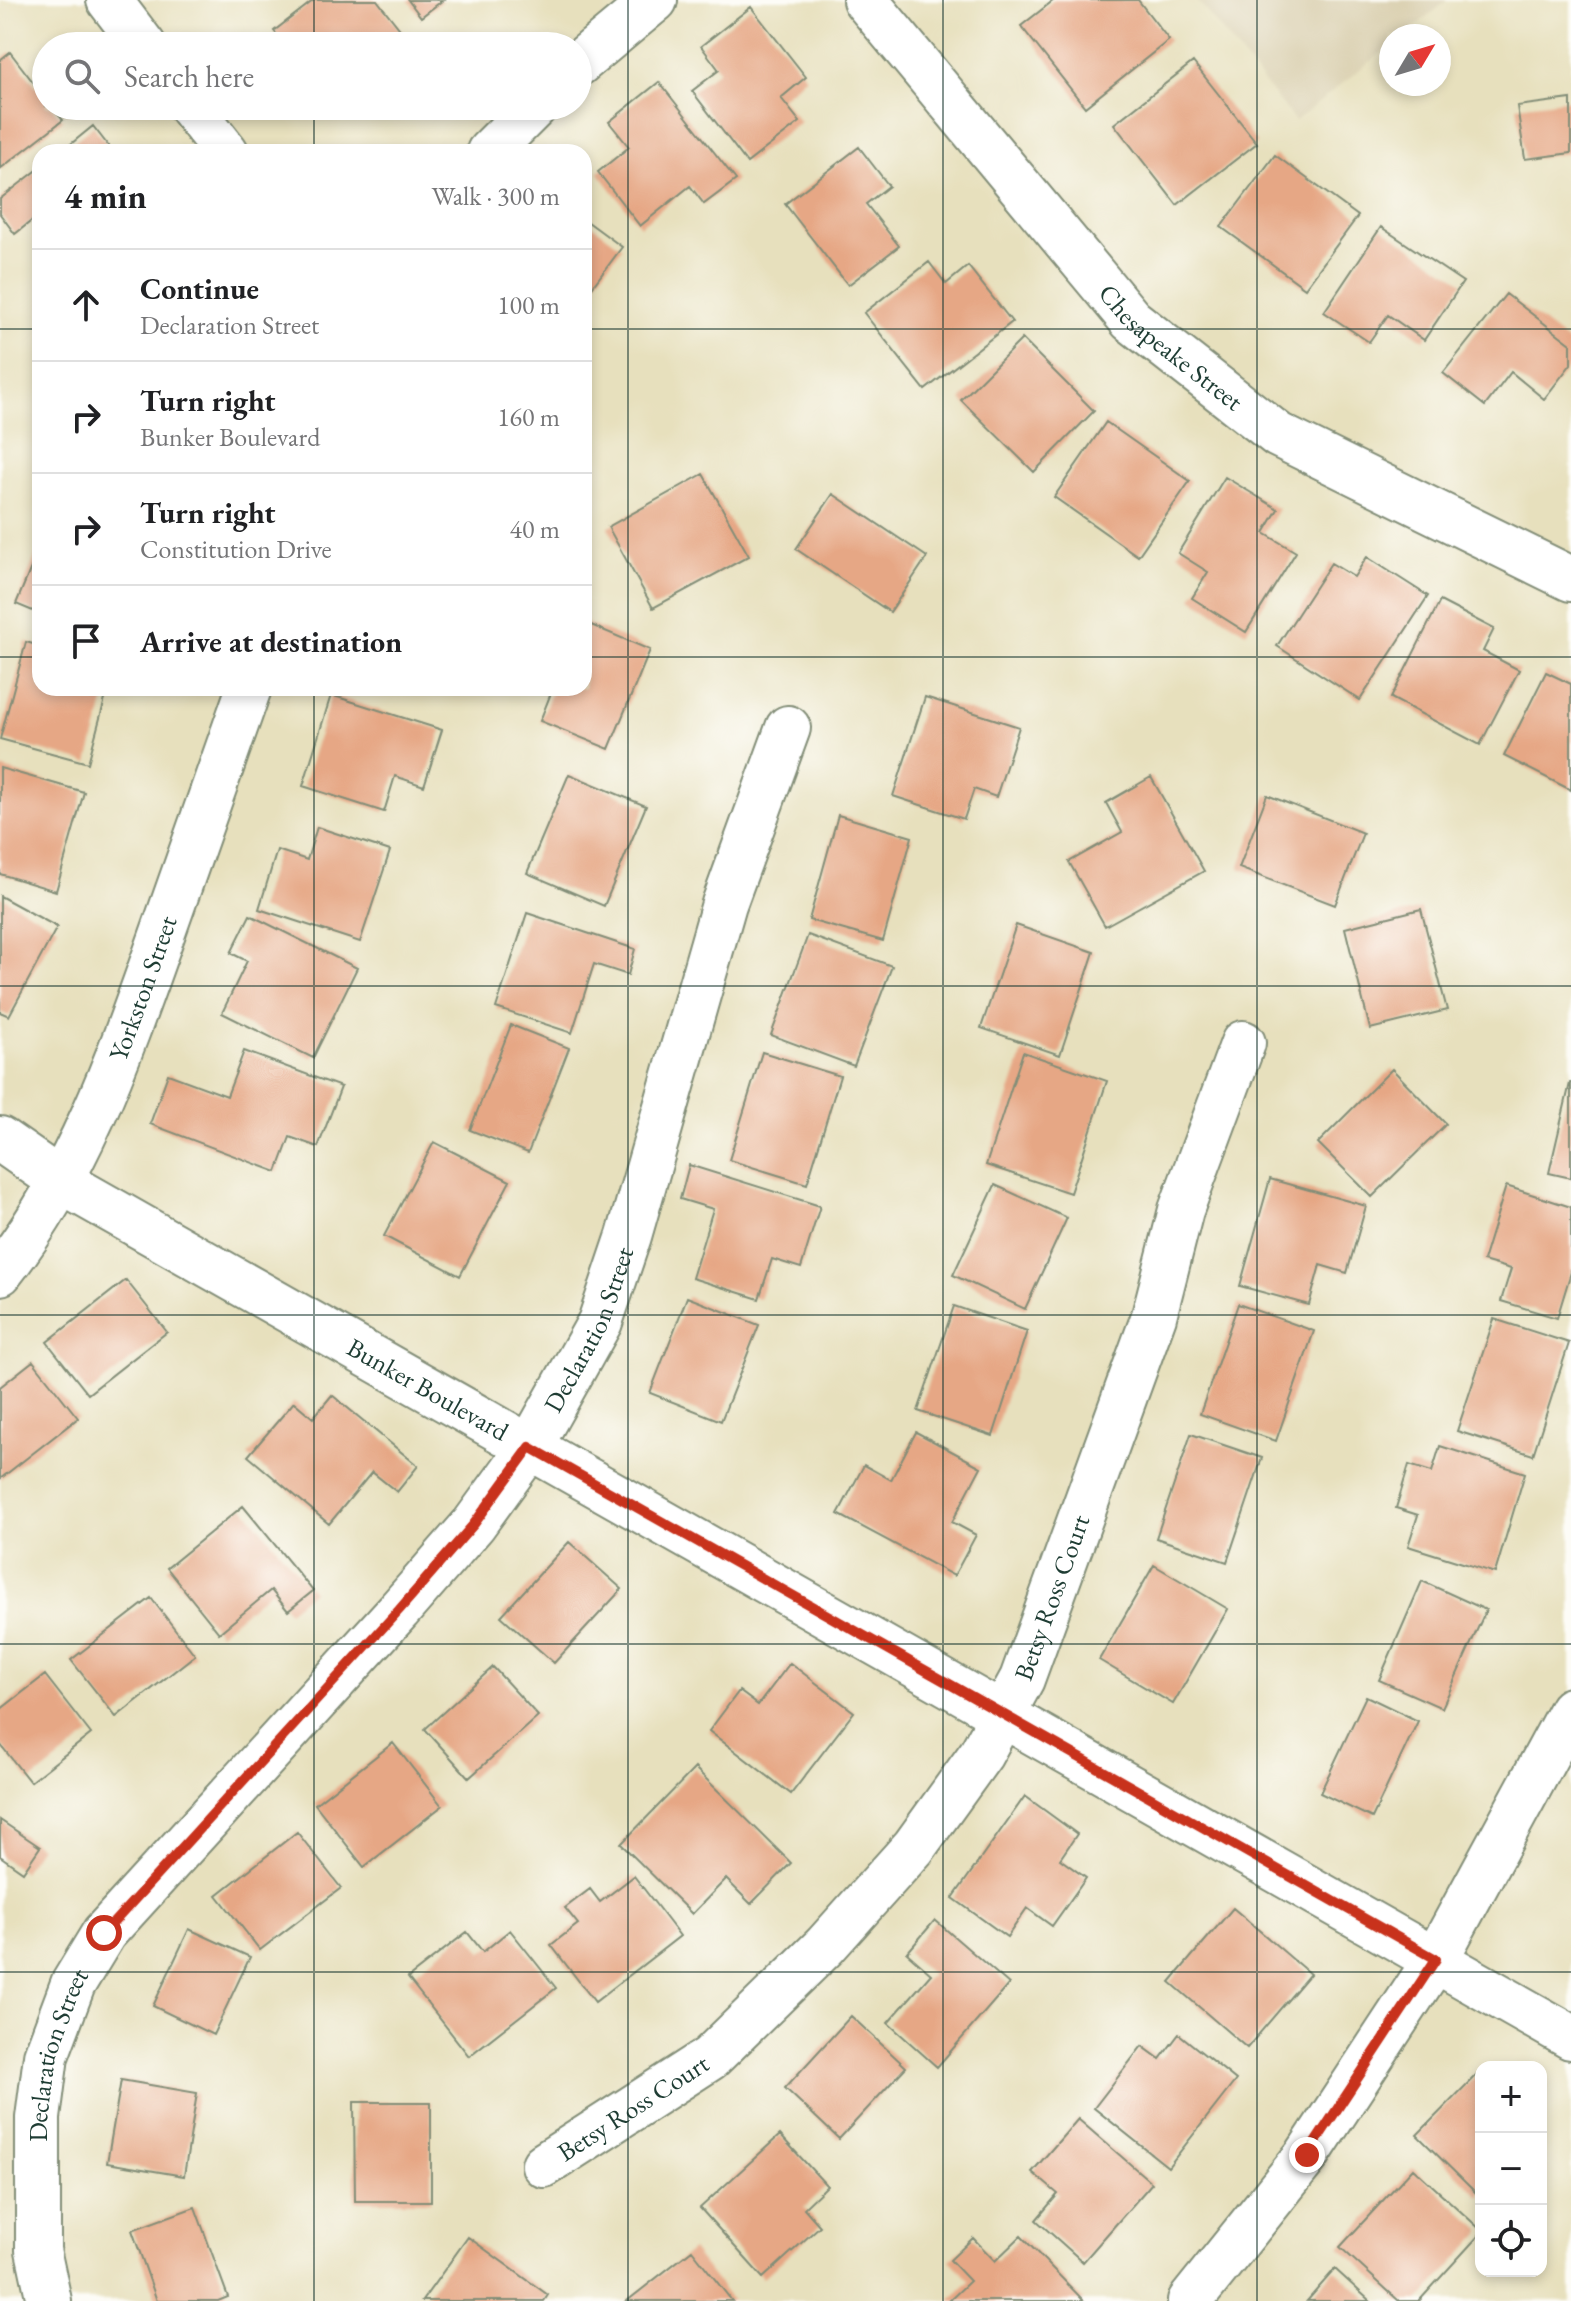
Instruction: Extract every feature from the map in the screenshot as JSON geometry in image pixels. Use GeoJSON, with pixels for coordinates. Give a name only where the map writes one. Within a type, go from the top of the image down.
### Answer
{"type":"FeatureCollection","features":[{"type":"Feature","properties":{"kind":"street"},"geometry":{"type":"LineString","coordinates":[[109,0],[133,32]]}},
{"type":"Feature","properties":{"kind":"street"},"geometry":{"type":"LineString","coordinates":[[592,52],[655,0]]}},
{"type":"Feature","properties":{"kind":"street","name":"Chesapeake Street"},"geometry":{"type":"LineString","coordinates":[[865,0],[1131,320],[1278,435],[1571,579]]}},
{"type":"Feature","properties":{"kind":"street"},"geometry":{"type":"LineString","coordinates":[[201,120],[220,144]]}},
{"type":"Feature","properties":{"kind":"street"},"geometry":{"type":"LineString","coordinates":[[497,144],[521,120]]}},
{"type":"Feature","properties":{"kind":"street","name":"Yorkston Street"},"geometry":{"type":"LineString","coordinates":[[0,1273],[29,1236],[62,1182],[119,1059],[246,696]]}},
{"type":"Feature","properties":{"kind":"street","name":"Declaration Street"},"geometry":{"type":"LineString","coordinates":[[49,2301],[38,2250],[38,2118],[46,2056],[73,1984],[104,1933],[418,1589],[474,1524],[530,1447],[600,1322],[629,1236],[724,904],[788,728]]}},
{"type":"Feature","properties":{"kind":"street","name":"Betsy Ross Court"},"geometry":{"type":"LineString","coordinates":[[544,2165],[710,2058],[825,1946],[914,1847],[981,1754],[1022,1679],[1154,1316],[1181,1210],[1243,1043]]}},
{"type":"Feature","properties":{"kind":"street","name":"Bunker Boulevard"},"geometry":{"type":"LineString","coordinates":[[0,1139],[62,1182],[1571,2037]]}},
{"type":"Feature","properties":{"kind":"street"},"geometry":{"type":"LineString","coordinates":[[1190,2301],[1307,2155],[1436,1959],[1571,1710]]}},
{"type":"Feature","properties":{"kind":"shaded area"},"geometry":{"type":"Polygon","coordinates":[[[1197,0],[1448,0],[1418,24],[1379,24],[1379,54],[1295,121],[1197,0]]]}},
{"type":"Feature","properties":{"kind":"building"},"geometry":{"type":"Polygon","coordinates":[[[314,0],[377,0],[402,32],[275,32],[314,0]]]}},
{"type":"Feature","properties":{"kind":"building"},"geometry":{"type":"Polygon","coordinates":[[[408,0],[443,0],[421,17],[408,0]]]}},
{"type":"Feature","properties":{"kind":"building"},"geometry":{"type":"Polygon","coordinates":[[[1054,0],[1138,0],[1169,40],[1085,107],[1021,26],[1054,0]]]}},
{"type":"Feature","properties":{"kind":"building"},"geometry":{"type":"Polygon","coordinates":[[[751,7],[806,77],[781,98],[800,122],[747,163],[692,91],[719,70],[701,46],[751,7]]]}},
{"type":"Feature","properties":{"kind":"building"},"geometry":{"type":"Polygon","coordinates":[[[10,52],[32,81],[32,120],[63,120],[0,169],[0,60],[10,52]]]}},
{"type":"Feature","properties":{"kind":"building"},"geometry":{"type":"Polygon","coordinates":[[[1193,62],[1257,143],[1177,205],[1114,124],[1193,62]]]}},
{"type":"Feature","properties":{"kind":"building"},"geometry":{"type":"Polygon","coordinates":[[[659,82],[736,180],[704,204],[690,186],[640,226],[598,172],[629,147],[609,122],[659,82]]]}},
{"type":"Feature","properties":{"kind":"building"},"geometry":{"type":"Polygon","coordinates":[[[1571,99],[1571,153],[1525,159],[1517,106],[1571,99]]]}},
{"type":"Feature","properties":{"kind":"building"},"geometry":{"type":"Polygon","coordinates":[[[93,126],[107,144],[71,144],[93,126]]]}},
{"type":"Feature","properties":{"kind":"building"},"geometry":{"type":"Polygon","coordinates":[[[859,147],[889,186],[866,204],[899,246],[848,285],[785,204],[859,147]]]}},
{"type":"Feature","properties":{"kind":"building"},"geometry":{"type":"Polygon","coordinates":[[[1275,155],[1358,216],[1305,288],[1221,227],[1275,155]]]}},
{"type":"Feature","properties":{"kind":"building"},"geometry":{"type":"Polygon","coordinates":[[[32,174],[32,221],[15,234],[0,214],[0,199],[32,174]]]}},
{"type":"Feature","properties":{"kind":"building"},"geometry":{"type":"Polygon","coordinates":[[[592,225],[622,247],[592,287],[592,225]]]}},
{"type":"Feature","properties":{"kind":"building"},"geometry":{"type":"Polygon","coordinates":[[[1381,227],[1463,282],[1424,340],[1388,315],[1369,342],[1324,312],[1381,227]]]}},
{"type":"Feature","properties":{"kind":"building"},"geometry":{"type":"Polygon","coordinates":[[[929,262],[946,284],[968,266],[1012,322],[925,390],[864,313],[929,262]]]}},
{"type":"Feature","properties":{"kind":"building"},"geometry":{"type":"Polygon","coordinates":[[[1506,294],[1571,344],[1571,364],[1544,399],[1511,372],[1485,406],[1443,373],[1506,294]]]}},
{"type":"Feature","properties":{"kind":"building"},"geometry":{"type":"Polygon","coordinates":[[[1022,339],[1094,411],[1034,472],[961,400],[1022,339]]]}},
{"type":"Feature","properties":{"kind":"building"},"geometry":{"type":"Polygon","coordinates":[[[1106,422],[1190,481],[1138,556],[1054,497],[1106,422]]]}},
{"type":"Feature","properties":{"kind":"building"},"geometry":{"type":"Polygon","coordinates":[[[703,474],[749,556],[653,608],[608,527],[703,474]]]}},
{"type":"Feature","properties":{"kind":"building"},"geometry":{"type":"Polygon","coordinates":[[[1225,477],[1278,509],[1264,533],[1296,552],[1246,632],[1192,598],[1208,572],[1178,553],[1225,477]]]}},
{"type":"Feature","properties":{"kind":"building"},"geometry":{"type":"Polygon","coordinates":[[[833,494],[927,557],[890,612],[796,549],[833,494]]]}},
{"type":"Feature","properties":{"kind":"building"},"geometry":{"type":"Polygon","coordinates":[[[1367,557],[1428,596],[1360,700],[1277,646],[1331,563],[1354,577],[1367,557]]]}},
{"type":"Feature","properties":{"kind":"building"},"geometry":{"type":"Polygon","coordinates":[[[32,565],[32,611],[16,604],[32,565]]]}},
{"type":"Feature","properties":{"kind":"building"},"geometry":{"type":"Polygon","coordinates":[[[1440,601],[1494,629],[1483,651],[1519,670],[1480,745],[1391,698],[1440,601]]]}},
{"type":"Feature","properties":{"kind":"building"},"geometry":{"type":"Polygon","coordinates":[[[592,625],[650,650],[609,749],[540,721],[550,696],[592,696],[592,625]]]}},
{"type":"Feature","properties":{"kind":"building"},"geometry":{"type":"Polygon","coordinates":[[[26,642],[32,644],[32,696],[106,696],[88,763],[0,739],[26,642]]]}},
{"type":"Feature","properties":{"kind":"building"},"geometry":{"type":"Polygon","coordinates":[[[1546,672],[1571,684],[1571,790],[1504,756],[1546,672]]]}},
{"type":"Feature","properties":{"kind":"building"},"geometry":{"type":"Polygon","coordinates":[[[331,696],[442,730],[424,786],[395,776],[384,812],[303,786],[331,696]]]}},
{"type":"Feature","properties":{"kind":"building"},"geometry":{"type":"Polygon","coordinates":[[[925,697],[1019,727],[996,797],[974,789],[964,819],[893,796],[925,697]]]}},
{"type":"Feature","properties":{"kind":"building"},"geometry":{"type":"Polygon","coordinates":[[[0,768],[84,792],[56,891],[0,874],[0,768]]]}},
{"type":"Feature","properties":{"kind":"building"},"geometry":{"type":"Polygon","coordinates":[[[569,774],[646,806],[604,906],[527,873],[569,774]]]}},
{"type":"Feature","properties":{"kind":"building"},"geometry":{"type":"Polygon","coordinates":[[[1151,777],[1204,871],[1105,926],[1069,862],[1122,832],[1106,803],[1151,777]]]}},
{"type":"Feature","properties":{"kind":"building"},"geometry":{"type":"Polygon","coordinates":[[[1267,795],[1363,833],[1335,905],[1239,868],[1267,795]]]}},
{"type":"Feature","properties":{"kind":"building"},"geometry":{"type":"Polygon","coordinates":[[[838,815],[912,837],[883,941],[809,920],[838,815]]]}},
{"type":"Feature","properties":{"kind":"building"},"geometry":{"type":"Polygon","coordinates":[[[317,827],[390,851],[360,942],[259,909],[277,850],[307,860],[317,827]]]}},
{"type":"Feature","properties":{"kind":"building"},"geometry":{"type":"Polygon","coordinates":[[[0,896],[57,927],[9,1016],[0,1012],[0,896]]]}},
{"type":"Feature","properties":{"kind":"building"},"geometry":{"type":"Polygon","coordinates":[[[1421,909],[1447,1010],[1370,1029],[1345,928],[1421,909]]]}},
{"type":"Feature","properties":{"kind":"building"},"geometry":{"type":"Polygon","coordinates":[[[527,913],[635,949],[628,975],[594,964],[572,1033],[496,1008],[527,913]]]}},
{"type":"Feature","properties":{"kind":"building"},"geometry":{"type":"Polygon","coordinates":[[[250,915],[357,968],[313,1058],[222,1013],[247,961],[231,953],[250,915]]]}},
{"type":"Feature","properties":{"kind":"building"},"geometry":{"type":"Polygon","coordinates":[[[1016,925],[1094,952],[1060,1055],[981,1028],[1016,925]]]}},
{"type":"Feature","properties":{"kind":"building"},"geometry":{"type":"Polygon","coordinates":[[[808,935],[892,966],[854,1066],[771,1035],[808,935]]]}},
{"type":"Feature","properties":{"kind":"building"},"geometry":{"type":"Polygon","coordinates":[[[511,1025],[569,1048],[528,1153],[470,1130],[511,1025]]]}},
{"type":"Feature","properties":{"kind":"building"},"geometry":{"type":"Polygon","coordinates":[[[244,1051],[341,1087],[318,1147],[290,1137],[277,1172],[150,1124],[168,1074],[227,1096],[244,1051]]]}},
{"type":"Feature","properties":{"kind":"building"},"geometry":{"type":"Polygon","coordinates":[[[762,1052],[840,1076],[807,1184],[729,1160],[762,1052]]]}},
{"type":"Feature","properties":{"kind":"building"},"geometry":{"type":"Polygon","coordinates":[[[1023,1052],[1107,1081],[1070,1193],[986,1165],[1023,1052]]]}},
{"type":"Feature","properties":{"kind":"building"},"geometry":{"type":"Polygon","coordinates":[[[1392,1069],[1446,1124],[1372,1197],[1318,1143],[1392,1069]]]}},
{"type":"Feature","properties":{"kind":"building"},"geometry":{"type":"Polygon","coordinates":[[[1571,1083],[1571,1178],[1549,1173],[1571,1083]]]}},
{"type":"Feature","properties":{"kind":"building"},"geometry":{"type":"Polygon","coordinates":[[[434,1142],[510,1181],[460,1276],[384,1236],[434,1142]]]}},
{"type":"Feature","properties":{"kind":"building"},"geometry":{"type":"Polygon","coordinates":[[[689,1165],[820,1206],[801,1268],[772,1259],[759,1299],[692,1278],[713,1209],[680,1199],[689,1165]]]}},
{"type":"Feature","properties":{"kind":"building"},"geometry":{"type":"Polygon","coordinates":[[[1270,1179],[1366,1206],[1347,1273],[1320,1265],[1309,1305],[1240,1286],[1270,1179]]]}},
{"type":"Feature","properties":{"kind":"building"},"geometry":{"type":"Polygon","coordinates":[[[995,1185],[1067,1218],[1025,1309],[953,1275],[995,1185]]]}},
{"type":"Feature","properties":{"kind":"building"},"geometry":{"type":"Polygon","coordinates":[[[1506,1186],[1571,1207],[1571,1272],[1557,1318],[1501,1301],[1511,1269],[1483,1261],[1506,1186]]]}},
{"type":"Feature","properties":{"kind":"building"},"geometry":{"type":"Polygon","coordinates":[[[126,1280],[167,1332],[88,1394],[47,1342],[126,1280]]]}},
{"type":"Feature","properties":{"kind":"building"},"geometry":{"type":"Polygon","coordinates":[[[687,1297],[759,1325],[721,1421],[650,1393],[687,1297]]]}},
{"type":"Feature","properties":{"kind":"building"},"geometry":{"type":"Polygon","coordinates":[[[1238,1304],[1314,1331],[1276,1441],[1200,1414],[1238,1304]]]}},
{"type":"Feature","properties":{"kind":"building"},"geometry":{"type":"Polygon","coordinates":[[[954,1306],[1027,1331],[993,1436],[918,1411],[954,1306]]]}},
{"type":"Feature","properties":{"kind":"building"},"geometry":{"type":"Polygon","coordinates":[[[1494,1319],[1569,1343],[1533,1455],[1457,1431],[1494,1319]]]}},
{"type":"Feature","properties":{"kind":"building"},"geometry":{"type":"Polygon","coordinates":[[[33,1361],[78,1418],[0,1479],[0,1387],[33,1361]]]}},
{"type":"Feature","properties":{"kind":"building"},"geometry":{"type":"Polygon","coordinates":[[[332,1395],[418,1466],[397,1492],[372,1472],[329,1524],[248,1456],[294,1402],[313,1418],[332,1395]]]}},
{"type":"Feature","properties":{"kind":"building"},"geometry":{"type":"Polygon","coordinates":[[[916,1432],[981,1467],[952,1522],[976,1535],[954,1576],[838,1514],[864,1465],[891,1480],[916,1432]]]}},
{"type":"Feature","properties":{"kind":"building"},"geometry":{"type":"Polygon","coordinates":[[[1191,1434],[1262,1458],[1227,1562],[1156,1538],[1191,1434]]]}},
{"type":"Feature","properties":{"kind":"building"},"geometry":{"type":"Polygon","coordinates":[[[1440,1446],[1525,1473],[1495,1573],[1408,1546],[1418,1515],[1396,1508],[1409,1465],[1432,1472],[1440,1446]]]}},
{"type":"Feature","properties":{"kind":"building"},"geometry":{"type":"Polygon","coordinates":[[[243,1506],[313,1591],[288,1611],[271,1590],[219,1633],[167,1568],[243,1506]]]}},
{"type":"Feature","properties":{"kind":"building"},"geometry":{"type":"Polygon","coordinates":[[[569,1542],[622,1589],[554,1663],[501,1616],[569,1542]]]}},
{"type":"Feature","properties":{"kind":"building"},"geometry":{"type":"Polygon","coordinates":[[[1154,1565],[1228,1609],[1173,1704],[1099,1660],[1154,1565]]]}},
{"type":"Feature","properties":{"kind":"building"},"geometry":{"type":"Polygon","coordinates":[[[1422,1581],[1486,1610],[1442,1708],[1379,1680],[1422,1581]]]}},
{"type":"Feature","properties":{"kind":"building"},"geometry":{"type":"Polygon","coordinates":[[[151,1598],[195,1655],[116,1717],[71,1660],[151,1598]]]}},
{"type":"Feature","properties":{"kind":"building"},"geometry":{"type":"Polygon","coordinates":[[[790,1663],[854,1712],[791,1794],[709,1731],[739,1691],[758,1705],[790,1663]]]}},
{"type":"Feature","properties":{"kind":"building"},"geometry":{"type":"Polygon","coordinates":[[[493,1667],[538,1716],[469,1778],[425,1729],[493,1667]]]}},
{"type":"Feature","properties":{"kind":"building"},"geometry":{"type":"Polygon","coordinates":[[[45,1675],[91,1734],[30,1782],[0,1744],[0,1710],[45,1675]]]}},
{"type":"Feature","properties":{"kind":"building"},"geometry":{"type":"Polygon","coordinates":[[[1366,1696],[1418,1721],[1372,1818],[1320,1793],[1366,1696]]]}},
{"type":"Feature","properties":{"kind":"building"},"geometry":{"type":"Polygon","coordinates":[[[393,1743],[442,1806],[364,1867],[315,1804],[393,1743]]]}},
{"type":"Feature","properties":{"kind":"building"},"geometry":{"type":"Polygon","coordinates":[[[695,1768],[791,1863],[751,1904],[726,1879],[692,1914],[621,1844],[695,1768]]]}},
{"type":"Feature","properties":{"kind":"building"},"geometry":{"type":"Polygon","coordinates":[[[1025,1796],[1077,1834],[1060,1859],[1086,1878],[1052,1926],[1027,1908],[1007,1937],[953,1898],[1025,1796]]]}},
{"type":"Feature","properties":{"kind":"building"},"geometry":{"type":"Polygon","coordinates":[[[0,1820],[40,1847],[23,1872],[0,1856],[0,1820]]]}},
{"type":"Feature","properties":{"kind":"building"},"geometry":{"type":"Polygon","coordinates":[[[297,1832],[341,1888],[260,1950],[217,1895],[297,1832]]]}},
{"type":"Feature","properties":{"kind":"building"},"geometry":{"type":"Polygon","coordinates":[[[634,1876],[680,1936],[595,2002],[551,1945],[578,1924],[565,1908],[590,1889],[600,1902],[634,1876]]]}},
{"type":"Feature","properties":{"kind":"building"},"geometry":{"type":"Polygon","coordinates":[[[1233,1908],[1310,1974],[1247,2048],[1170,1982],[1233,1908]]]}},
{"type":"Feature","properties":{"kind":"building"},"geometry":{"type":"Polygon","coordinates":[[[935,1920],[1009,1984],[937,2067],[888,2023],[931,1974],[907,1953],[935,1920]]]}},
{"type":"Feature","properties":{"kind":"building"},"geometry":{"type":"Polygon","coordinates":[[[189,1929],[250,1957],[213,2035],[153,2006],[189,1929]]]}},
{"type":"Feature","properties":{"kind":"building"},"geometry":{"type":"Polygon","coordinates":[[[510,1930],[556,1988],[469,2056],[408,1978],[467,1932],[483,1952],[510,1930]]]}},
{"type":"Feature","properties":{"kind":"building"},"geometry":{"type":"Polygon","coordinates":[[[851,2016],[906,2067],[839,2139],[785,2088],[851,2016]]]}},
{"type":"Feature","properties":{"kind":"building"},"geometry":{"type":"Polygon","coordinates":[[[1179,2034],[1236,2080],[1168,2167],[1094,2108],[1142,2046],[1160,2059],[1179,2034]]]}},
{"type":"Feature","properties":{"kind":"building"},"geometry":{"type":"Polygon","coordinates":[[[1475,2076],[1475,2192],[1417,2135],[1475,2076]]]}},
{"type":"Feature","properties":{"kind":"building"},"geometry":{"type":"Polygon","coordinates":[[[121,2080],[197,2093],[184,2176],[107,2163],[121,2080]]]}},
{"type":"Feature","properties":{"kind":"building"},"geometry":{"type":"Polygon","coordinates":[[[354,2102],[431,2102],[431,2201],[355,2201],[354,2102]]]}},
{"type":"Feature","properties":{"kind":"building"},"geometry":{"type":"Polygon","coordinates":[[[1078,2119],[1152,2183],[1083,2262],[1036,2220],[1058,2194],[1032,2172],[1078,2119]]]}},
{"type":"Feature","properties":{"kind":"building"},"geometry":{"type":"Polygon","coordinates":[[[780,2135],[827,2186],[804,2208],[820,2226],[763,2278],[700,2208],[780,2135]]]}},
{"type":"Feature","properties":{"kind":"building"},"geometry":{"type":"Polygon","coordinates":[[[1413,2168],[1475,2225],[1475,2240],[1419,2301],[1399,2301],[1340,2247],[1413,2168]]]}},
{"type":"Feature","properties":{"kind":"building"},"geometry":{"type":"Polygon","coordinates":[[[195,2207],[228,2297],[218,2301],[157,2301],[132,2230],[195,2207]]]}},
{"type":"Feature","properties":{"kind":"building"},"geometry":{"type":"Polygon","coordinates":[[[1021,2236],[1084,2301],[949,2301],[970,2281],[950,2260],[973,2238],[995,2261],[1021,2236]]]}},
{"type":"Feature","properties":{"kind":"building"},"geometry":{"type":"Polygon","coordinates":[[[468,2237],[548,2295],[544,2301],[422,2301],[468,2237]]]}},
{"type":"Feature","properties":{"kind":"building"},"geometry":{"type":"Polygon","coordinates":[[[692,2250],[732,2301],[627,2301],[692,2250]]]}},
{"type":"Feature","properties":{"kind":"building"},"geometry":{"type":"Polygon","coordinates":[[[1335,2269],[1370,2301],[1307,2301],[1335,2269]]]}},
{"type":"Feature","properties":{"kind":"route"},"geometry":{"type":"LineString","coordinates":[[104,1933],[399,1610],[474,1524],[530,1447],[1436,1959],[1307,2155]]}}]}
